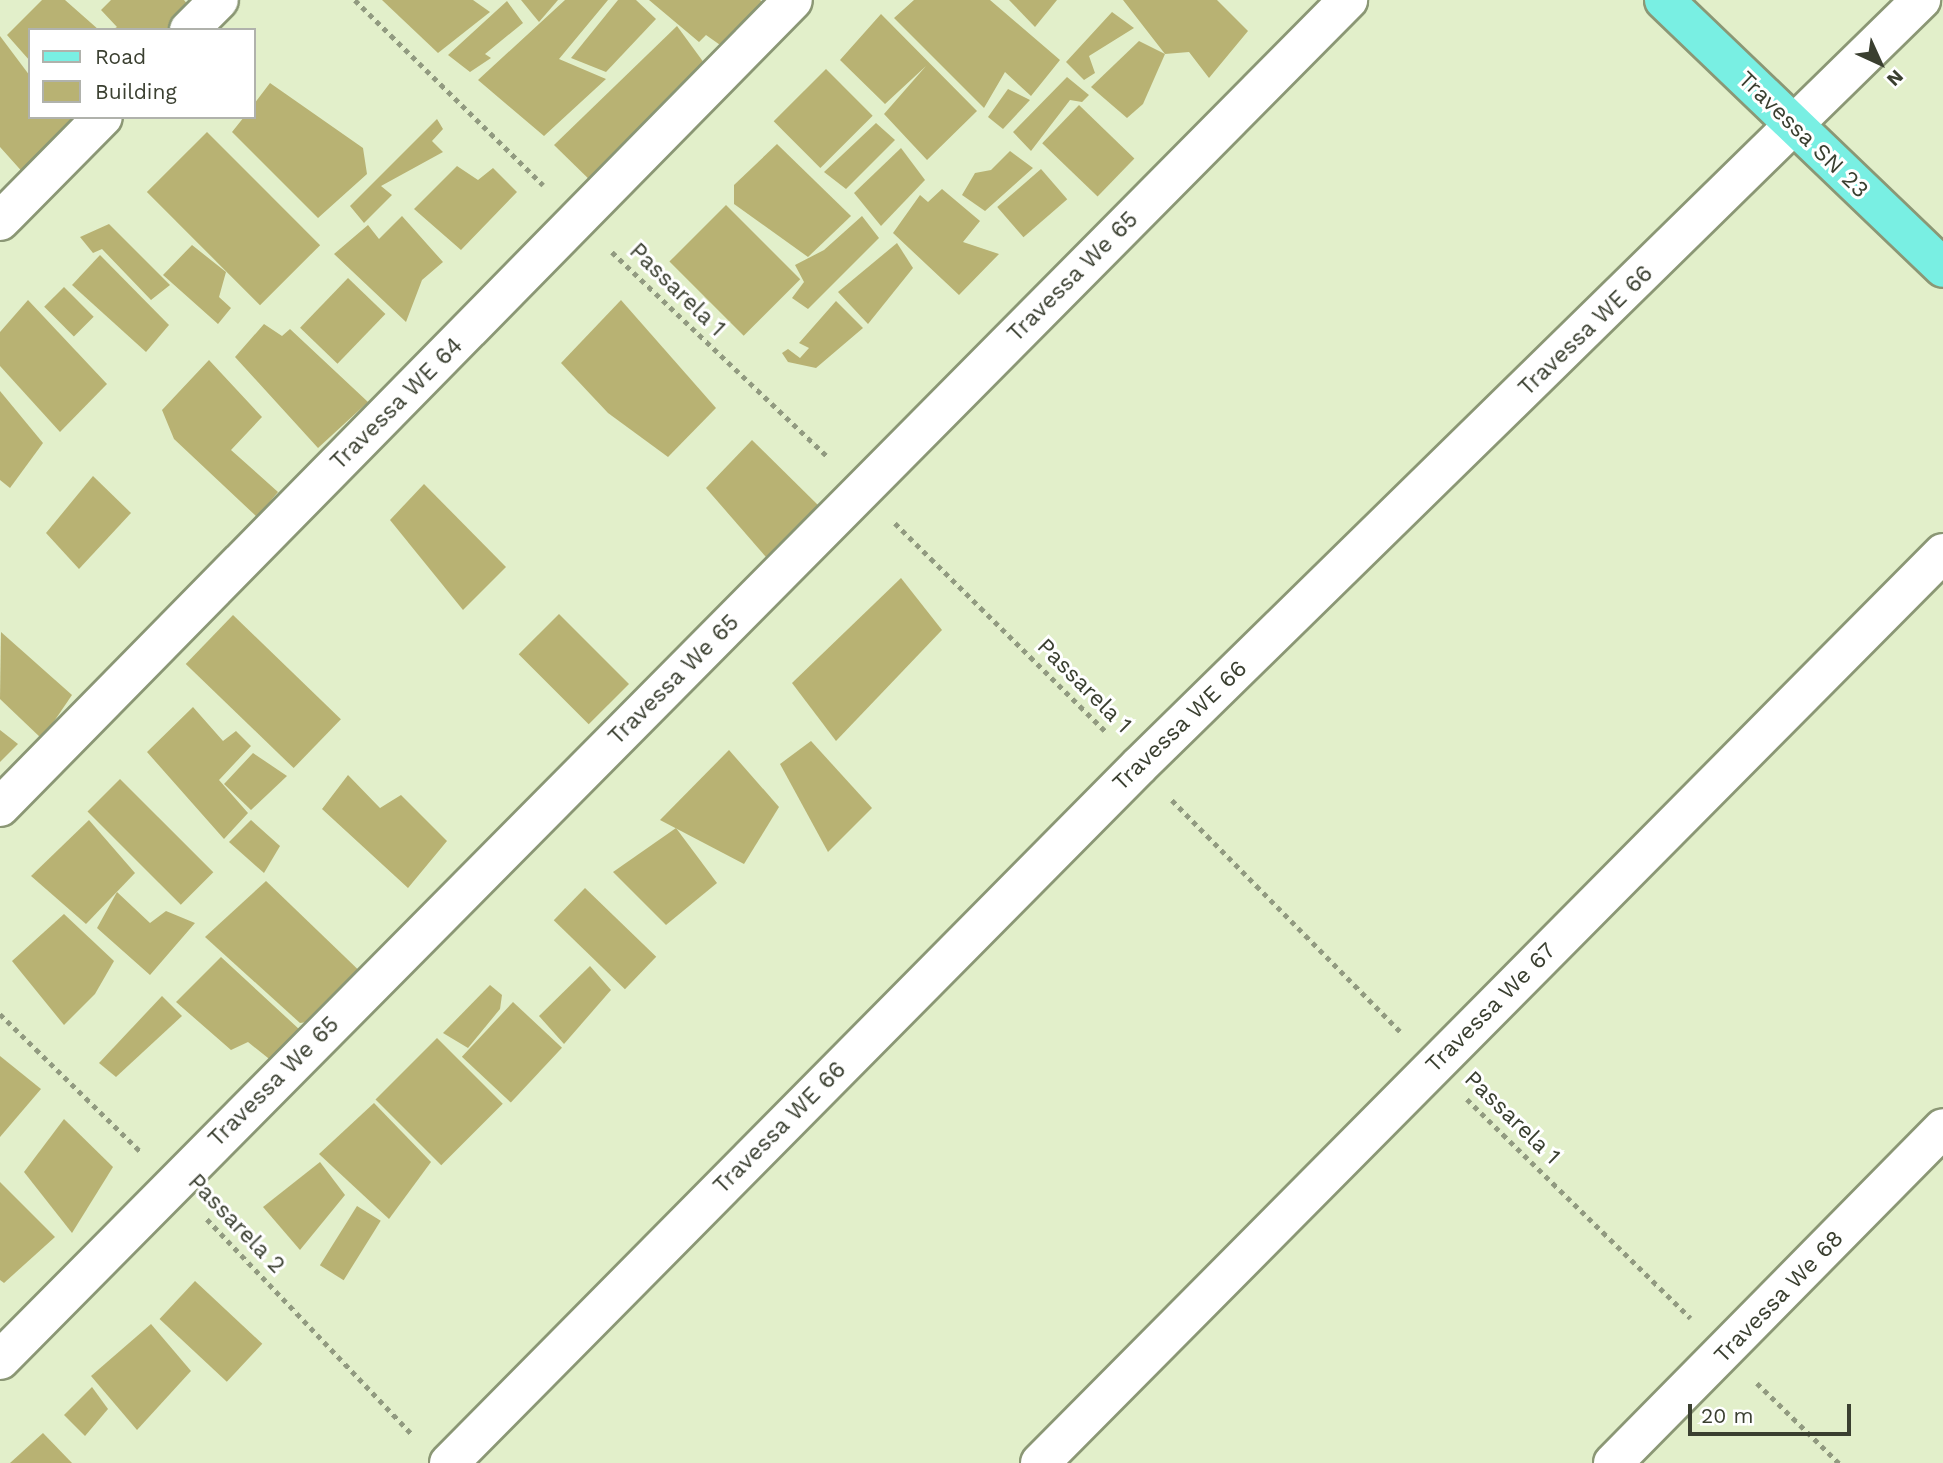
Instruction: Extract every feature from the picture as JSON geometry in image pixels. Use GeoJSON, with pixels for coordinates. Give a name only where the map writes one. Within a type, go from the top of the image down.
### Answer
{"type":"FeatureCollection","features":[{"type":"Feature","properties":{"kind":"main road","name":"Travessa SN 23"},"geometry":{"type":"LineString","coordinates":[[1664,0],[1794,128],[1943,268]]}},
{"type":"Feature","properties":{"kind":"street"},"geometry":{"type":"LineString","coordinates":[[191,28],[219,0]]}},
{"type":"Feature","properties":{"kind":"street","name":"Travessa WE 64"},"geometry":{"type":"LineString","coordinates":[[0,807],[793,0]]}},
{"type":"Feature","properties":{"kind":"street","name":"Travessa We 65"},"geometry":{"type":"LineString","coordinates":[[0,1360],[1348,0]]}},
{"type":"Feature","properties":{"kind":"street","name":"Travessa WE 66"},"geometry":{"type":"LineString","coordinates":[[435,1453],[1794,128],[1921,0]]}},
{"type":"Feature","properties":{"kind":"street"},"geometry":{"type":"LineString","coordinates":[[0,221],[101,119]]}},
{"type":"Feature","properties":{"kind":"street","name":"Travessa We 67"},"geometry":{"type":"LineString","coordinates":[[1040,1463],[1943,553]]}},
{"type":"Feature","properties":{"kind":"street","name":"Travessa We 68"},"geometry":{"type":"LineString","coordinates":[[1613,1463],[1726,1353],[1943,1128]]}},
{"type":"Feature","properties":{"kind":"path","name":"Passarela 1"},"geometry":{"type":"LineString","coordinates":[[355,0],[578,220],[862,490],[1433,1065],[1839,1463]]}},
{"type":"Feature","properties":{"kind":"path","name":"Passarela 2"},"geometry":{"type":"LineString","coordinates":[[0,1014],[173,1184],[435,1453]]}},
{"type":"Feature","properties":{"kind":"building"},"geometry":{"type":"Polygon","coordinates":[[[42,0],[65,0],[97,28],[28,28],[28,59],[7,35],[42,0]]]}},
{"type":"Feature","properties":{"kind":"building"},"geometry":{"type":"Polygon","coordinates":[[[111,0],[184,0],[196,15],[185,28],[115,28],[101,10],[111,0]]]}},
{"type":"Feature","properties":{"kind":"building"},"geometry":{"type":"Polygon","coordinates":[[[382,0],[473,0],[490,12],[438,53],[382,0]]]}},
{"type":"Feature","properties":{"kind":"building"},"geometry":{"type":"Polygon","coordinates":[[[521,0],[558,0],[539,22],[521,0]]]}},
{"type":"Feature","properties":{"kind":"building"},"geometry":{"type":"Polygon","coordinates":[[[565,0],[608,0],[559,59],[606,79],[544,136],[478,80],[565,0]]]}},
{"type":"Feature","properties":{"kind":"building"},"geometry":{"type":"Polygon","coordinates":[[[618,0],[636,0],[656,19],[606,72],[571,58],[618,0]]]}},
{"type":"Feature","properties":{"kind":"building"},"geometry":{"type":"Polygon","coordinates":[[[649,0],[760,0],[769,7],[723,47],[706,35],[699,42],[649,0]]]}},
{"type":"Feature","properties":{"kind":"building"},"geometry":{"type":"Polygon","coordinates":[[[914,0],[990,0],[1060,60],[1031,96],[1005,72],[984,108],[894,18],[914,0]]]}},
{"type":"Feature","properties":{"kind":"building"},"geometry":{"type":"Polygon","coordinates":[[[1009,0],[1057,0],[1035,27],[1009,0]]]}},
{"type":"Feature","properties":{"kind":"building"},"geometry":{"type":"Polygon","coordinates":[[[1123,0],[1217,0],[1248,31],[1209,78],[1189,52],[1165,54],[1123,0]]]}},
{"type":"Feature","properties":{"kind":"building"},"geometry":{"type":"Polygon","coordinates":[[[507,1],[523,23],[485,54],[491,58],[470,72],[448,55],[507,1]]]}},
{"type":"Feature","properties":{"kind":"building"},"geometry":{"type":"Polygon","coordinates":[[[1112,12],[1134,28],[1089,56],[1095,73],[1084,80],[1066,62],[1112,12]]]}},
{"type":"Feature","properties":{"kind":"building"},"geometry":{"type":"Polygon","coordinates":[[[881,14],[977,111],[927,160],[884,114],[926,66],[885,104],[840,60],[881,14]]]}},
{"type":"Feature","properties":{"kind":"building"},"geometry":{"type":"Polygon","coordinates":[[[677,26],[707,67],[598,188],[554,145],[677,26]]]}},
{"type":"Feature","properties":{"kind":"building"},"geometry":{"type":"Polygon","coordinates":[[[0,36],[28,73],[28,119],[82,119],[26,176],[0,147],[0,36]]]}},
{"type":"Feature","properties":{"kind":"building"},"geometry":{"type":"Polygon","coordinates":[[[1139,41],[1165,54],[1143,104],[1127,118],[1091,87],[1139,41]]]}},
{"type":"Feature","properties":{"kind":"building"},"geometry":{"type":"Polygon","coordinates":[[[826,69],[873,116],[820,168],[774,121],[826,69]]]}},
{"type":"Feature","properties":{"kind":"building"},"geometry":{"type":"Polygon","coordinates":[[[1067,77],[1089,95],[1082,102],[1070,100],[1031,151],[1013,132],[1067,77]]]}},
{"type":"Feature","properties":{"kind":"building"},"geometry":{"type":"Polygon","coordinates":[[[270,83],[363,148],[367,174],[318,218],[232,132],[242,119],[256,119],[256,101],[270,83]]]}},
{"type":"Feature","properties":{"kind":"building"},"geometry":{"type":"Polygon","coordinates":[[[1008,89],[1030,100],[1003,129],[988,117],[1008,89]]]}},
{"type":"Feature","properties":{"kind":"building"},"geometry":{"type":"Polygon","coordinates":[[[1079,105],[1134,158],[1098,197],[1042,143],[1079,105]]]}},
{"type":"Feature","properties":{"kind":"building"},"geometry":{"type":"Polygon","coordinates":[[[437,119],[443,129],[432,141],[443,152],[381,186],[392,195],[364,223],[350,206],[437,119]]]}},
{"type":"Feature","properties":{"kind":"building"},"geometry":{"type":"Polygon","coordinates":[[[876,123],[895,140],[846,189],[824,172],[876,123]]]}},
{"type":"Feature","properties":{"kind":"building"},"geometry":{"type":"Polygon","coordinates":[[[207,132],[320,245],[260,305],[147,192],[207,132]]]}},
{"type":"Feature","properties":{"kind":"building"},"geometry":{"type":"Polygon","coordinates":[[[777,144],[851,216],[808,257],[734,204],[734,185],[777,144]]]}},
{"type":"Feature","properties":{"kind":"building"},"geometry":{"type":"Polygon","coordinates":[[[901,148],[925,180],[881,226],[854,193],[901,148]]]}},
{"type":"Feature","properties":{"kind":"building"},"geometry":{"type":"Polygon","coordinates":[[[1010,151],[1033,168],[985,211],[962,195],[975,173],[991,170],[1010,151]]]}},
{"type":"Feature","properties":{"kind":"building"},"geometry":{"type":"Polygon","coordinates":[[[457,166],[478,180],[493,168],[517,192],[461,250],[414,209],[457,166]]]}},
{"type":"Feature","properties":{"kind":"building"},"geometry":{"type":"Polygon","coordinates":[[[1041,169],[1067,199],[1023,237],[997,207],[1041,169]]]}},
{"type":"Feature","properties":{"kind":"building"},"geometry":{"type":"Polygon","coordinates":[[[942,189],[980,221],[963,242],[999,254],[959,295],[893,233],[920,195],[928,202],[942,189]]]}},
{"type":"Feature","properties":{"kind":"building"},"geometry":{"type":"Polygon","coordinates":[[[726,205],[800,279],[744,336],[669,262],[726,205]]]}},
{"type":"Feature","properties":{"kind":"building"},"geometry":{"type":"Polygon","coordinates":[[[402,216],[443,262],[422,280],[406,322],[334,254],[368,225],[379,239],[402,216]]]}},
{"type":"Feature","properties":{"kind":"building"},"geometry":{"type":"Polygon","coordinates":[[[862,216],[879,238],[808,309],[792,298],[804,282],[795,265],[824,250],[862,216]]]}},
{"type":"Feature","properties":{"kind":"building"},"geometry":{"type":"Polygon","coordinates":[[[109,224],[170,285],[151,300],[102,249],[93,253],[80,237],[109,224]]]}},
{"type":"Feature","properties":{"kind":"building"},"geometry":{"type":"Polygon","coordinates":[[[897,243],[913,268],[868,324],[838,292],[897,243]]]}},
{"type":"Feature","properties":{"kind":"building"},"geometry":{"type":"Polygon","coordinates":[[[192,245],[226,272],[219,297],[231,308],[218,324],[163,275],[192,245]]]}},
{"type":"Feature","properties":{"kind":"building"},"geometry":{"type":"Polygon","coordinates":[[[100,255],[169,325],[146,352],[72,285],[100,255]]]}},
{"type":"Feature","properties":{"kind":"building"},"geometry":{"type":"Polygon","coordinates":[[[348,278],[385,314],[337,364],[300,328],[348,278]]]}},
{"type":"Feature","properties":{"kind":"building"},"geometry":{"type":"Polygon","coordinates":[[[64,287],[94,317],[74,336],[44,307],[64,287]]]}},
{"type":"Feature","properties":{"kind":"building"},"geometry":{"type":"Polygon","coordinates":[[[28,300],[107,384],[60,432],[0,366],[0,332],[28,300]]]}},
{"type":"Feature","properties":{"kind":"building"},"geometry":{"type":"Polygon","coordinates":[[[621,300],[716,408],[668,457],[608,413],[561,363],[621,300]]]}},
{"type":"Feature","properties":{"kind":"building"},"geometry":{"type":"Polygon","coordinates":[[[836,301],[863,328],[816,368],[788,362],[782,353],[788,349],[800,358],[809,348],[799,343],[836,301]]]}},
{"type":"Feature","properties":{"kind":"building"},"geometry":{"type":"Polygon","coordinates":[[[264,324],[282,336],[290,329],[368,402],[318,448],[235,357],[264,324]]]}},
{"type":"Feature","properties":{"kind":"building"},"geometry":{"type":"Polygon","coordinates":[[[209,360],[262,417],[231,450],[278,492],[257,517],[174,439],[162,410],[209,360]]]}},
{"type":"Feature","properties":{"kind":"building"},"geometry":{"type":"Polygon","coordinates":[[[0,391],[43,443],[10,488],[0,480],[0,391]]]}},
{"type":"Feature","properties":{"kind":"building"},"geometry":{"type":"Polygon","coordinates":[[[752,440],[822,509],[772,564],[706,488],[752,440]]]}},
{"type":"Feature","properties":{"kind":"building"},"geometry":{"type":"Polygon","coordinates":[[[93,476],[131,513],[79,569],[46,533],[93,476]]]}},
{"type":"Feature","properties":{"kind":"building"},"geometry":{"type":"Polygon","coordinates":[[[424,484],[506,567],[463,610],[390,520],[424,484]]]}},
{"type":"Feature","properties":{"kind":"building"},"geometry":{"type":"Polygon","coordinates":[[[901,578],[942,630],[836,741],[792,683],[901,578]]]}},
{"type":"Feature","properties":{"kind":"building"},"geometry":{"type":"Polygon","coordinates":[[[559,614],[629,684],[589,724],[519,654],[559,614]]]}},
{"type":"Feature","properties":{"kind":"building"},"geometry":{"type":"Polygon","coordinates":[[[233,615],[341,719],[294,768],[186,664],[233,615]]]}},
{"type":"Feature","properties":{"kind":"building"},"geometry":{"type":"Polygon","coordinates":[[[1,632],[72,695],[42,739],[0,699],[1,632]]]}},
{"type":"Feature","properties":{"kind":"building"},"geometry":{"type":"Polygon","coordinates":[[[193,707],[223,741],[236,731],[251,746],[219,780],[248,813],[224,839],[147,752],[193,707]]]}},
{"type":"Feature","properties":{"kind":"building"},"geometry":{"type":"Polygon","coordinates":[[[0,730],[18,744],[0,762],[0,730]]]}},
{"type":"Feature","properties":{"kind":"building"},"geometry":{"type":"Polygon","coordinates":[[[811,741],[872,808],[828,852],[780,764],[811,741]]]}},
{"type":"Feature","properties":{"kind":"building"},"geometry":{"type":"Polygon","coordinates":[[[729,750],[779,807],[744,864],[660,820],[729,750]]]}},
{"type":"Feature","properties":{"kind":"building"},"geometry":{"type":"Polygon","coordinates":[[[253,753],[287,776],[251,810],[224,784],[253,753]]]}},
{"type":"Feature","properties":{"kind":"building"},"geometry":{"type":"Polygon","coordinates":[[[348,775],[380,808],[401,795],[447,841],[408,888],[322,809],[348,775]]]}},
{"type":"Feature","properties":{"kind":"building"},"geometry":{"type":"Polygon","coordinates":[[[120,779],[213,872],[181,905],[87,812],[120,779]]]}},
{"type":"Feature","properties":{"kind":"building"},"geometry":{"type":"Polygon","coordinates":[[[89,820],[135,873],[86,924],[31,876],[89,820]]]}},
{"type":"Feature","properties":{"kind":"building"},"geometry":{"type":"Polygon","coordinates":[[[251,820],[280,846],[264,873],[229,842],[251,820]]]}},
{"type":"Feature","properties":{"kind":"building"},"geometry":{"type":"Polygon","coordinates":[[[676,828],[717,883],[666,925],[613,872],[676,828]]]}},
{"type":"Feature","properties":{"kind":"building"},"geometry":{"type":"Polygon","coordinates":[[[266,881],[371,982],[335,1018],[300,1023],[205,937],[266,881]]]}},
{"type":"Feature","properties":{"kind":"building"},"geometry":{"type":"Polygon","coordinates":[[[585,888],[656,957],[625,989],[554,920],[585,888]]]}},
{"type":"Feature","properties":{"kind":"building"},"geometry":{"type":"Polygon","coordinates":[[[117,892],[150,923],[166,911],[195,923],[150,975],[97,928],[117,892]]]}},
{"type":"Feature","properties":{"kind":"building"},"geometry":{"type":"Polygon","coordinates":[[[64,914],[114,961],[95,994],[64,1025],[12,961],[64,914]]]}},
{"type":"Feature","properties":{"kind":"building"},"geometry":{"type":"Polygon","coordinates":[[[221,957],[300,1030],[273,1062],[248,1042],[231,1050],[176,1002],[221,957]]]}},
{"type":"Feature","properties":{"kind":"building"},"geometry":{"type":"Polygon","coordinates":[[[590,966],[611,990],[564,1044],[539,1016],[590,966]]]}},
{"type":"Feature","properties":{"kind":"building"},"geometry":{"type":"Polygon","coordinates":[[[490,985],[502,995],[500,1009],[468,1048],[443,1033],[490,985]]]}},
{"type":"Feature","properties":{"kind":"building"},"geometry":{"type":"Polygon","coordinates":[[[162,996],[182,1016],[116,1077],[99,1063],[162,996]]]}},
{"type":"Feature","properties":{"kind":"building"},"geometry":{"type":"Polygon","coordinates":[[[513,1002],[562,1048],[511,1103],[462,1057],[513,1002]]]}},
{"type":"Feature","properties":{"kind":"building"},"geometry":{"type":"Polygon","coordinates":[[[437,1038],[503,1104],[441,1165],[375,1100],[437,1038]]]}},
{"type":"Feature","properties":{"kind":"building"},"geometry":{"type":"Polygon","coordinates":[[[0,1056],[41,1089],[0,1137],[0,1056]]]}},
{"type":"Feature","properties":{"kind":"building"},"geometry":{"type":"Polygon","coordinates":[[[374,1103],[431,1162],[389,1219],[319,1154],[374,1103]]]}},
{"type":"Feature","properties":{"kind":"building"},"geometry":{"type":"Polygon","coordinates":[[[64,1119],[113,1167],[72,1233],[24,1172],[64,1119]]]}},
{"type":"Feature","properties":{"kind":"building"},"geometry":{"type":"Polygon","coordinates":[[[320,1162],[345,1195],[300,1250],[263,1207],[320,1162]]]}},
{"type":"Feature","properties":{"kind":"building"},"geometry":{"type":"Polygon","coordinates":[[[0,1182],[55,1237],[4,1283],[0,1280],[0,1182]]]}},
{"type":"Feature","properties":{"kind":"building"},"geometry":{"type":"Polygon","coordinates":[[[357,1206],[381,1221],[344,1280],[320,1265],[357,1206]]]}},
{"type":"Feature","properties":{"kind":"building"},"geometry":{"type":"Polygon","coordinates":[[[195,1281],[262,1344],[227,1382],[160,1319],[195,1281]]]}},
{"type":"Feature","properties":{"kind":"building"},"geometry":{"type":"Polygon","coordinates":[[[151,1324],[191,1371],[137,1430],[91,1376],[151,1324]]]}},
{"type":"Feature","properties":{"kind":"building"},"geometry":{"type":"Polygon","coordinates":[[[92,1387],[108,1409],[85,1436],[64,1415],[92,1387]]]}},
{"type":"Feature","properties":{"kind":"building"},"geometry":{"type":"Polygon","coordinates":[[[43,1433],[72,1463],[10,1463],[43,1433]]]}}]}
